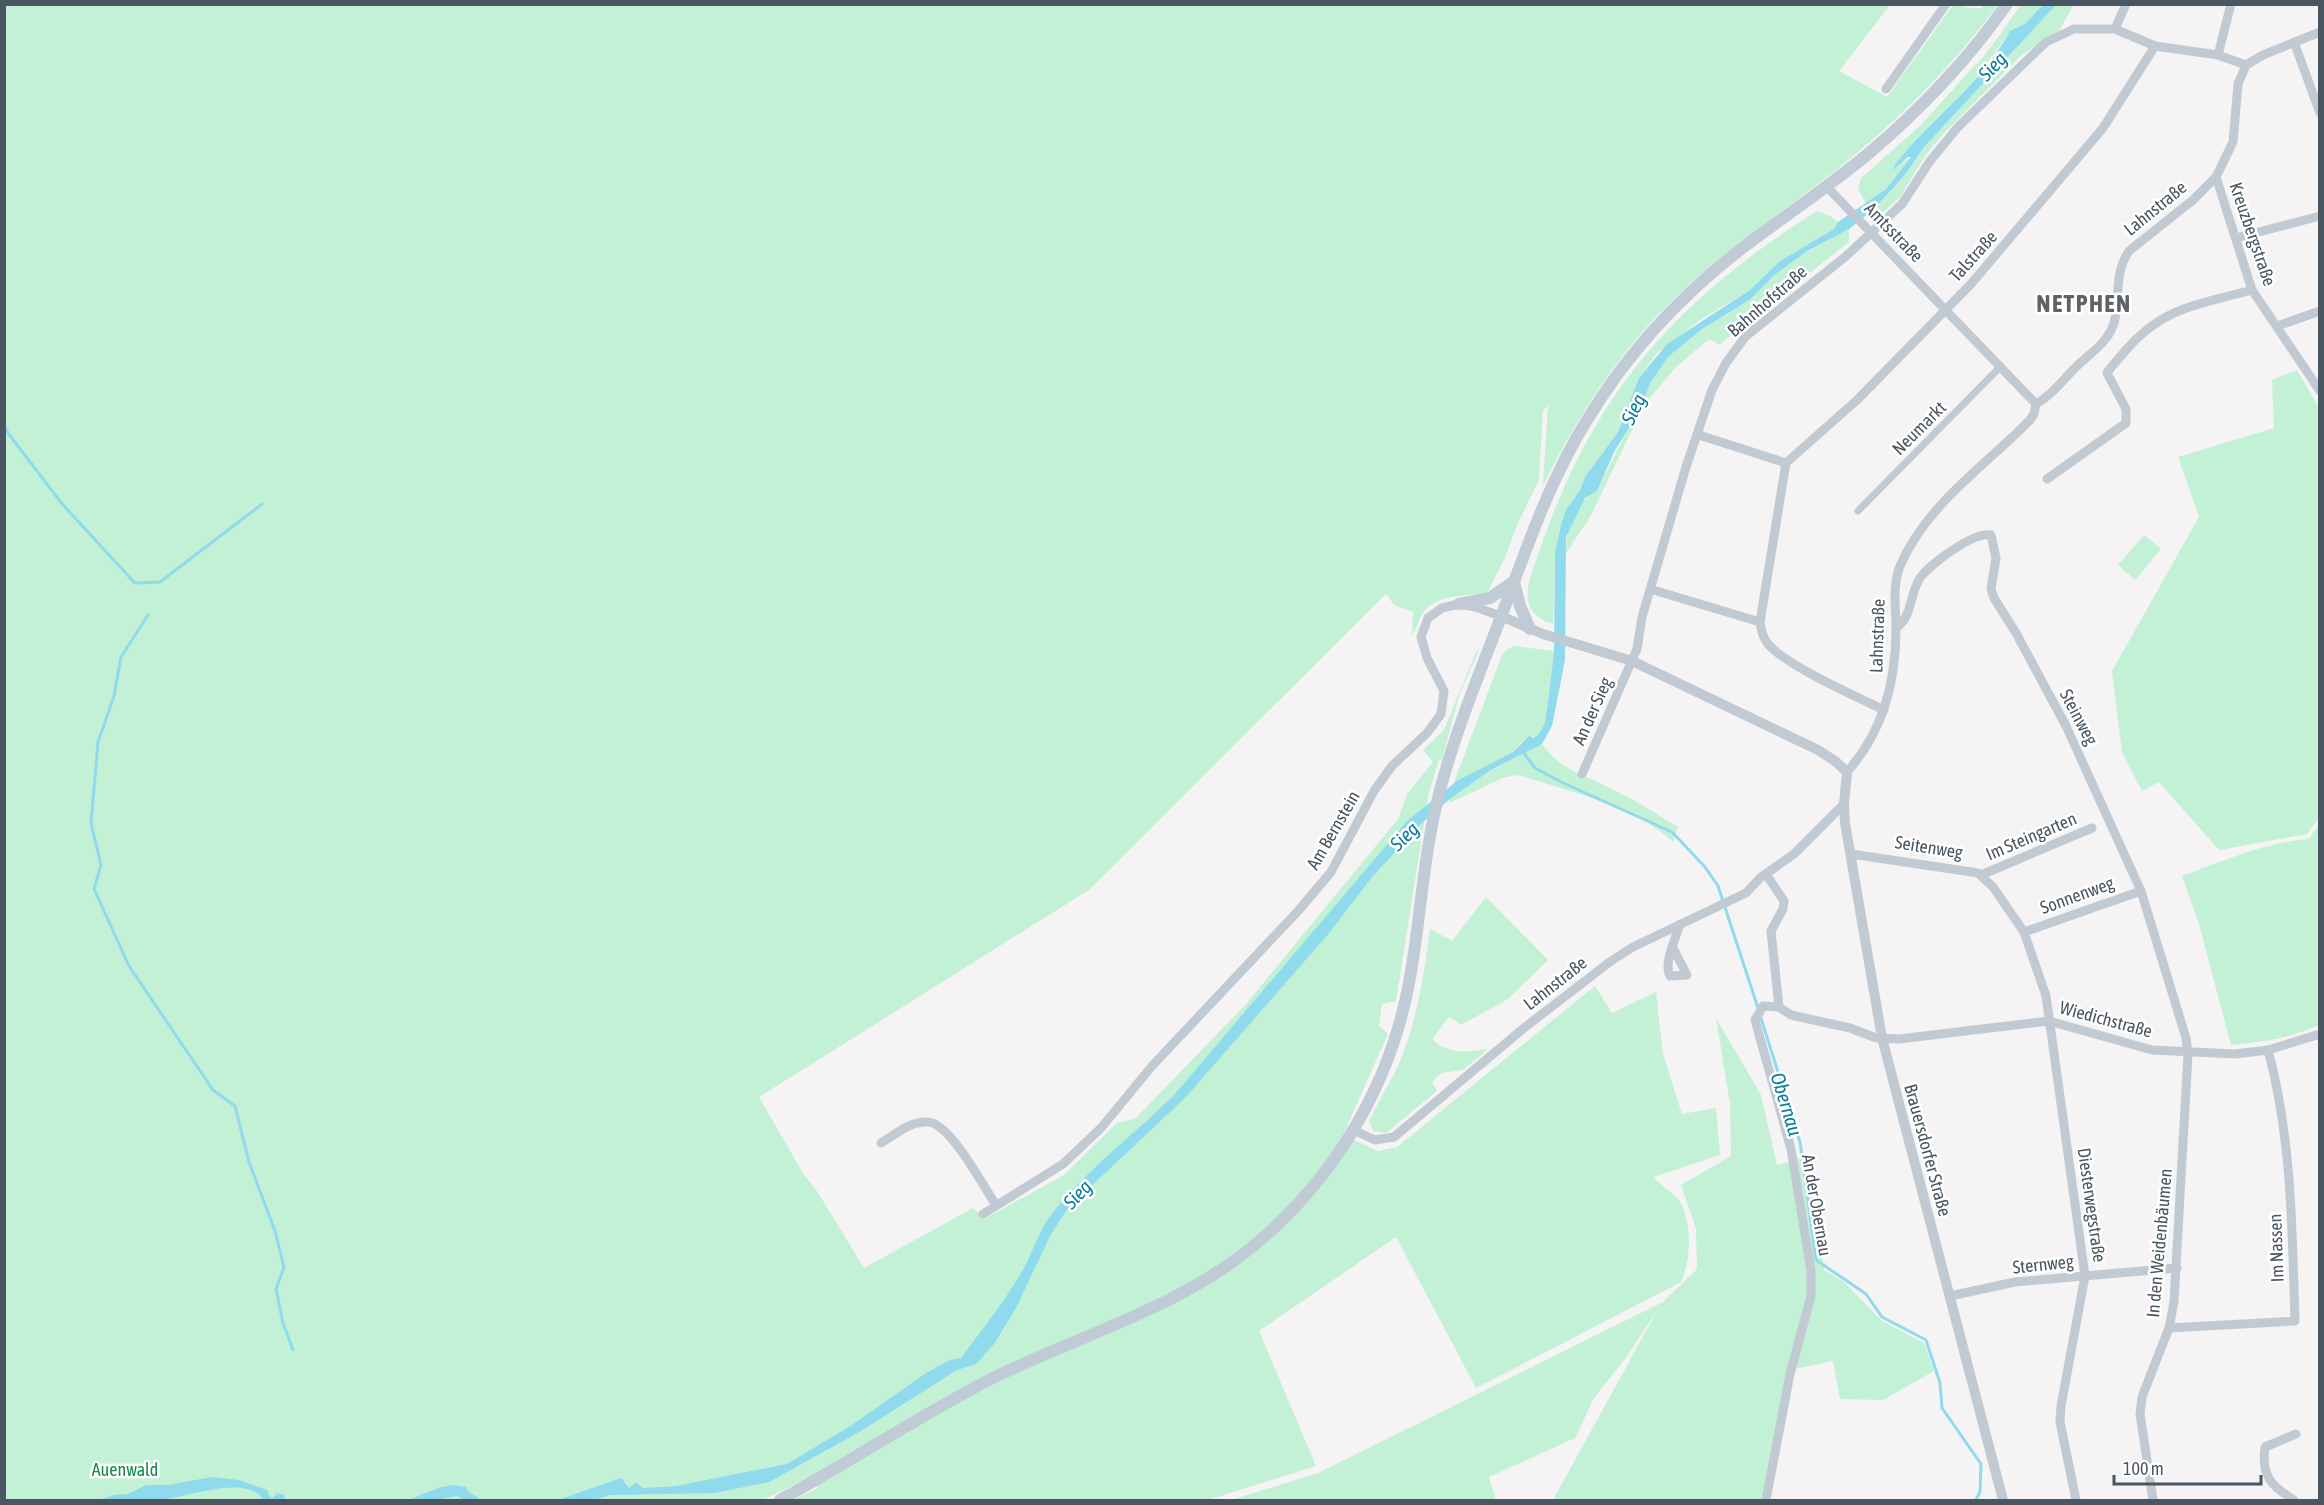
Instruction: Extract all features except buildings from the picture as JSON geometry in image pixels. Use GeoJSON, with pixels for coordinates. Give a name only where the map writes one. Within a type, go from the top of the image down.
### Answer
{"type":"FeatureCollection","features":[{"type":"Feature","properties":{"kind":"main road"},"geometry":{"type":"LineString","coordinates":[[780,1500],[994,1378],[1159,1306],[1198,1285],[1252,1247],[1284,1218],[1320,1179],[1353,1130],[1371,1098],[1403,1011],[1426,858],[1448,761],[1514,581],[1567,455],[1591,413],[1631,356],[1680,302],[1711,274],[1827,187],[1921,106],[1958,67],[2007,4]]}},
{"type":"Feature","properties":{"kind":"main road"},"geometry":{"type":"LineString","coordinates":[[1459,604],[1490,598],[1514,581]]}},
{"type":"Feature","properties":{"kind":"main road"},"geometry":{"type":"LineString","coordinates":[[1514,581],[1520,606],[1530,629]]}},
{"type":"Feature","properties":{"kind":"street"},"geometry":{"type":"LineString","coordinates":[[1886,90],[1946,4]]}},
{"type":"Feature","properties":{"kind":"street"},"geometry":{"type":"LineString","coordinates":[[2115,29],[2126,4]]}},
{"type":"Feature","properties":{"kind":"street"},"geometry":{"type":"LineString","coordinates":[[2218,55],[2231,4]]}},
{"type":"Feature","properties":{"kind":"street","name":"Bahnhofstraße"},"geometry":{"type":"LineString","coordinates":[[1632,661],[1650,589],[1686,467],[1699,435],[1712,390],[1726,363],[1745,337],[1845,257],[1868,228],[1902,204],[1930,161],[1958,127],[2046,42],[2074,29],[2115,29],[2155,46],[2218,55],[2246,65]]}},
{"type":"Feature","properties":{"kind":"street"},"geometry":{"type":"LineString","coordinates":[[2246,65],[2263,55],[2319,32]]}},
{"type":"Feature","properties":{"kind":"street"},"geometry":{"type":"LineString","coordinates":[[2294,42],[2319,113]]}},
{"type":"Feature","properties":{"kind":"street","name":"Talstraße"},"geometry":{"type":"LineString","coordinates":[[1786,463],[1857,400],[1900,352],[1946,310],[2048,197],[2103,128],[2155,46]]}},
{"type":"Feature","properties":{"kind":"street","name":"Lahnstraße"},"geometry":{"type":"LineString","coordinates":[[1846,772],[1869,741],[1884,710],[1894,671],[1896,576],[1921,530],[1943,502],[2030,420],[2036,404],[2054,391],[2106,338],[2114,323],[2118,274],[2129,251],[2193,200],[2216,177],[2233,142],[2238,84],[2246,65]]}},
{"type":"Feature","properties":{"kind":"street","name":"Kreuzbergstraße"},"geometry":{"type":"LineString","coordinates":[[2216,177],[2252,290],[2319,391]]}},
{"type":"Feature","properties":{"kind":"street","name":"Amtsstraße"},"geometry":{"type":"LineString","coordinates":[[1827,187],[2036,404]]}},
{"type":"Feature","properties":{"kind":"street"},"geometry":{"type":"LineString","coordinates":[[2236,238],[2319,216]]}},
{"type":"Feature","properties":{"kind":"street"},"geometry":{"type":"LineString","coordinates":[[2047,479],[2126,423],[2126,409],[2108,373],[2141,333],[2161,318],[2184,308],[2252,290]]}},
{"type":"Feature","properties":{"kind":"street"},"geometry":{"type":"LineString","coordinates":[[2277,326],[2319,311]]}},
{"type":"Feature","properties":{"kind":"street","name":"Neumarkt"},"geometry":{"type":"LineString","coordinates":[[1858,511],[2001,366]]}},
{"type":"Feature","properties":{"kind":"street"},"geometry":{"type":"LineString","coordinates":[[1699,435],[1786,463],[1760,622],[1761,631],[1768,644],[1787,659],[1884,710]]}},
{"type":"Feature","properties":{"kind":"street","name":"Steinweg"},"geometry":{"type":"LineString","coordinates":[[1896,628],[1904,622],[1913,593],[1925,573],[1973,537],[1987,534],[1993,537],[1996,558],[1991,589],[1994,598],[2016,633],[2071,735],[2140,890],[2187,1038],[2188,1054]]}},
{"type":"Feature","properties":{"kind":"street"},"geometry":{"type":"LineString","coordinates":[[1650,589],[1760,622]]}},
{"type":"Feature","properties":{"kind":"street"},"geometry":{"type":"LineString","coordinates":[[1459,604],[1501,616],[1543,634],[1632,661],[1818,750],[1835,761],[1846,772],[1844,804]]}},
{"type":"Feature","properties":{"kind":"street","name":"Am Bernstein"},"geometry":{"type":"LineString","coordinates":[[983,1214],[1063,1164],[1101,1128],[1152,1066],[1299,910],[1331,872],[1374,791],[1392,766],[1426,733],[1441,714],[1444,691],[1427,658],[1421,637],[1428,618],[1442,608],[1459,604]]}},
{"type":"Feature","properties":{"kind":"street","name":"An der Sieg"},"geometry":{"type":"LineString","coordinates":[[1582,774],[1632,661]]}},
{"type":"Feature","properties":{"kind":"street","name":"Lahnstraße"},"geometry":{"type":"LineString","coordinates":[[1353,1130],[1375,1140],[1394,1137],[1524,1028],[1611,961],[1680,924],[1746,893],[1766,874],[1794,854],[1844,804]]}},
{"type":"Feature","properties":{"kind":"street","name":"Brauersdorfer Straße"},"geometry":{"type":"LineString","coordinates":[[1844,804],[1882,1038],[2003,1500]]}},
{"type":"Feature","properties":{"kind":"street","name":"Im Steingarten"},"geometry":{"type":"LineString","coordinates":[[1982,875],[2092,828]]}},
{"type":"Feature","properties":{"kind":"street","name":"Seitenweg"},"geometry":{"type":"LineString","coordinates":[[1851,854],[1970,870],[1982,875],[2024,932],[2046,996],[2049,1021]]}},
{"type":"Feature","properties":{"kind":"street"},"geometry":{"type":"LineString","coordinates":[[1766,874],[1784,901],[1783,909],[1771,931],[1779,1007]]}},
{"type":"Feature","properties":{"kind":"street","name":"Sonnenweg"},"geometry":{"type":"LineString","coordinates":[[2024,932],[2140,890]]}},
{"type":"Feature","properties":{"kind":"street"},"geometry":{"type":"LineString","coordinates":[[1673,948],[1680,924]]}},
{"type":"Feature","properties":{"kind":"street","name":"An der Obernau"},"geometry":{"type":"LineString","coordinates":[[1766,1500],[1790,1374],[1811,1296],[1811,1271],[1791,1149],[1762,1050],[1757,1016],[1763,1006],[1779,1007],[1791,1015],[1882,1038]]}},
{"type":"Feature","properties":{"kind":"street","name":"Wiedichstraße"},"geometry":{"type":"LineString","coordinates":[[1882,1038],[1899,1039],[2049,1021],[2152,1050],[2188,1054],[2235,1054],[2268,1050],[2319,1034]]}},
{"type":"Feature","properties":{"kind":"street","name":"Diesterwegstraße"},"geometry":{"type":"LineString","coordinates":[[2049,1021],[2085,1276],[2060,1422],[2076,1500]]}},
{"type":"Feature","properties":{"kind":"street","name":"Im Nassen"},"geometry":{"type":"LineString","coordinates":[[2169,1328],[2295,1321],[2290,1180],[2283,1112],[2268,1050]]}},
{"type":"Feature","properties":{"kind":"street","name":"In den Weidenbäumen"},"geometry":{"type":"LineString","coordinates":[[2153,1500],[2140,1414],[2142,1397],[2169,1328],[2177,1268],[2188,1054]]}},
{"type":"Feature","properties":{"kind":"street"},"geometry":{"type":"LineString","coordinates":[[881,1143],[909,1126],[928,1121],[947,1131],[996,1205]]}},
{"type":"Feature","properties":{"kind":"street","name":"Sternweg"},"geometry":{"type":"LineString","coordinates":[[1950,1296],[2015,1282],[2177,1268]]}},
{"type":"Feature","properties":{"kind":"street"},"geometry":{"type":"LineString","coordinates":[[2294,1500],[2273,1487],[2263,1461],[2265,1447],[2296,1434]]}},
{"type":"Feature","properties":{"kind":"green space","name":"Auenwald"},"geometry":{"type":"Polygon","coordinates":[[[5,5],[1890,5],[1839,71],[1887,97],[1953,5],[1982,8],[1984,5],[1998,5],[1942,72],[1897,118],[1857,153],[1703,272],[1658,315],[1602,384],[1586,408],[1543,486],[1548,405],[1543,411],[1539,480],[1487,593],[1452,597],[1436,602],[1423,613],[1412,635],[1413,612],[1394,605],[1386,594],[1089,890],[759,1097],[804,1175],[817,1191],[864,1268],[973,1208],[984,1219],[1064,1175],[1117,1123],[1135,1119],[1247,1003],[1398,819],[1407,794],[1433,762],[1423,750],[1444,730],[1476,652],[1480,648],[1460,693],[1442,759],[1439,760],[1429,792],[1396,1001],[1382,1004],[1379,1026],[1388,1034],[1343,1135],[1378,1151],[1397,1147],[1595,986],[1612,1013],[1656,992],[1663,1054],[1682,1114],[1716,1108],[1720,1155],[1654,1177],[1678,1199],[1686,1217],[1689,1240],[1687,1263],[1681,1282],[1476,1388],[1396,1237],[1259,1331],[1316,1466],[1208,1500],[793,1500],[818,1488],[812,1476],[763,1500],[5,1500],[5,5]]]}},
{"type":"Feature","properties":{"kind":"green space"},"geometry":{"type":"Polygon","coordinates":[[[2021,5],[2043,5],[2026,24],[2008,35],[1968,88],[1892,169],[1911,157],[1886,189],[1866,204],[1858,189],[1861,178],[1920,126],[1978,63],[2021,5]]]}},
{"type":"Feature","properties":{"kind":"green space"},"geometry":{"type":"Polygon","coordinates":[[[2056,5],[2070,5],[2072,8],[2059,31],[2048,36],[2021,56],[1944,133],[1925,156],[1900,197],[1881,214],[1873,211],[1905,175],[1924,147],[2056,5]]]}},
{"type":"Feature","properties":{"kind":"green space"},"geometry":{"type":"Polygon","coordinates":[[[1817,211],[1838,222],[1834,229],[1780,261],[1750,290],[1700,320],[1656,354],[1639,378],[1618,432],[1585,477],[1580,490],[1566,510],[1555,553],[1553,624],[1541,618],[1533,611],[1529,603],[1531,574],[1561,495],[1585,444],[1614,398],[1645,355],[1681,316],[1722,279],[1817,211]]]}},
{"type":"Feature","properties":{"kind":"green space"},"geometry":{"type":"Polygon","coordinates":[[[1849,229],[1849,242],[1719,345],[1709,339],[1676,367],[1644,405],[1590,517],[1566,553],[1567,535],[1572,518],[1582,502],[1597,491],[1651,382],[1668,357],[1702,329],[1751,299],[1772,277],[1807,251],[1849,229]]]}},
{"type":"Feature","properties":{"kind":"green space"},"geometry":{"type":"Polygon","coordinates":[[[2297,370],[2319,408],[2319,818],[2307,834],[2219,850],[2159,782],[2142,791],[2122,752],[2112,671],[2199,517],[2178,457],[2274,428],[2272,380],[2297,370]]]}},
{"type":"Feature","properties":{"kind":"green space"},"geometry":{"type":"Polygon","coordinates":[[[2144,535],[2161,549],[2135,580],[2118,565],[2144,535]]]}},
{"type":"Feature","properties":{"kind":"green space"},"geometry":{"type":"Polygon","coordinates":[[[1514,646],[1554,651],[1545,723],[1539,734],[1521,742],[1513,752],[1453,785],[1502,655],[1514,646]]]}},
{"type":"Feature","properties":{"kind":"green space"},"geometry":{"type":"Polygon","coordinates":[[[1542,744],[1563,765],[1626,796],[1678,827],[1673,842],[1658,829],[1621,809],[1519,775],[1505,777],[1449,803],[1450,799],[1490,771],[1542,744]]]}},
{"type":"Feature","properties":{"kind":"green space"},"geometry":{"type":"Polygon","coordinates":[[[2319,824],[2319,1025],[2276,1039],[2231,1045],[2199,924],[2182,876],[2261,848],[2309,839],[2319,824]]]}},
{"type":"Feature","properties":{"kind":"green space"},"geometry":{"type":"Polygon","coordinates":[[[1486,897],[1548,960],[1508,999],[1461,1025],[1449,1017],[1432,1039],[1438,1044],[1458,1051],[1488,1049],[1463,1070],[1441,1073],[1432,1082],[1437,1091],[1386,1133],[1373,1131],[1369,1121],[1399,1064],[1411,1031],[1430,929],[1452,941],[1486,897]]]}},
{"type":"Feature","properties":{"kind":"green space"},"geometry":{"type":"Polygon","coordinates":[[[1716,1018],[1761,1095],[1777,1165],[1810,1156],[1824,1270],[1844,1282],[1882,1321],[1924,1343],[1934,1371],[1883,1400],[1840,1399],[1833,1361],[1795,1369],[1764,1500],[1553,1500],[1657,1311],[1625,1359],[1594,1398],[1575,1438],[1489,1477],[1496,1500],[1231,1500],[1318,1473],[1663,1302],[1697,1269],[1696,1229],[1681,1185],[1731,1156],[1730,1104],[1716,1018]]]}},
{"type":"Feature","properties":{"kind":"water","name":"Sieg"},"geometry":{"type":"Polygon","coordinates":[[[2043,5],[2056,5],[1924,147],[1905,175],[1874,209],[1849,229],[1807,251],[1772,277],[1751,299],[1702,329],[1668,357],[1651,382],[1637,415],[1615,450],[1597,491],[1585,498],[1566,537],[1565,660],[1552,726],[1542,744],[1491,770],[1450,799],[1423,822],[1372,877],[1330,932],[1185,1098],[1068,1208],[1051,1234],[1016,1308],[994,1344],[976,1364],[957,1370],[861,1431],[769,1482],[715,1493],[609,1495],[595,1500],[558,1500],[621,1478],[629,1488],[636,1482],[643,1488],[676,1486],[787,1464],[852,1425],[926,1373],[950,1360],[961,1358],[1017,1280],[1051,1215],[1079,1183],[1175,1094],[1407,821],[1457,781],[1513,752],[1529,736],[1533,738],[1539,734],[1545,723],[1554,651],[1555,553],[1561,525],[1566,510],[1580,490],[1585,477],[1618,432],[1639,378],[1667,344],[1750,290],[1780,261],[1834,229],[1838,222],[1886,189],[1911,157],[1893,170],[1903,154],[1972,83],[2010,31],[2025,24],[2043,5]]]}},
{"type":"Feature","properties":{"kind":"water"},"geometry":{"type":"Polygon","coordinates":[[[212,1477],[239,1480],[267,1490],[273,1498],[277,1493],[284,1495],[285,1500],[263,1500],[255,1492],[244,1488],[230,1488],[160,1500],[99,1500],[114,1495],[128,1494],[146,1485],[168,1485],[212,1477]]]}},
{"type":"Feature","properties":{"kind":"water"},"geometry":{"type":"Polygon","coordinates":[[[453,1485],[466,1487],[469,1492],[482,1500],[464,1500],[457,1496],[437,1500],[408,1500],[441,1487],[453,1485]]]}},
{"type":"Feature","properties":{"kind":"waterway"},"geometry":{"type":"LineString","coordinates":[[4,424],[8,433],[63,505],[135,583],[160,582],[262,504]]}},
{"type":"Feature","properties":{"kind":"waterway"},"geometry":{"type":"LineString","coordinates":[[148,615],[121,657],[114,696],[98,742],[91,823],[101,865],[94,889],[129,966],[213,1090],[235,1106],[249,1162],[275,1231],[284,1267],[276,1289],[283,1323],[293,1350]]}},
{"type":"Feature","properties":{"kind":"waterway","name":"Obernau"},"geometry":{"type":"LineString","coordinates":[[1523,752],[1535,768],[1561,782],[1672,832],[1705,867],[1718,886],[1758,1008]]}},
{"type":"Feature","properties":{"kind":"waterway","name":"Obernau"},"geometry":{"type":"LineString","coordinates":[[1760,1015],[1800,1142],[1816,1260],[1866,1294],[1882,1317],[1926,1340],[1940,1383],[1942,1408],[1981,1464],[1980,1492],[1976,1500]]}},
{"type":"Feature","properties":{"kind":"district","name":"NETPHEN"},"geometry":{"type":"Point","coordinates":[2084,303]}}]}
